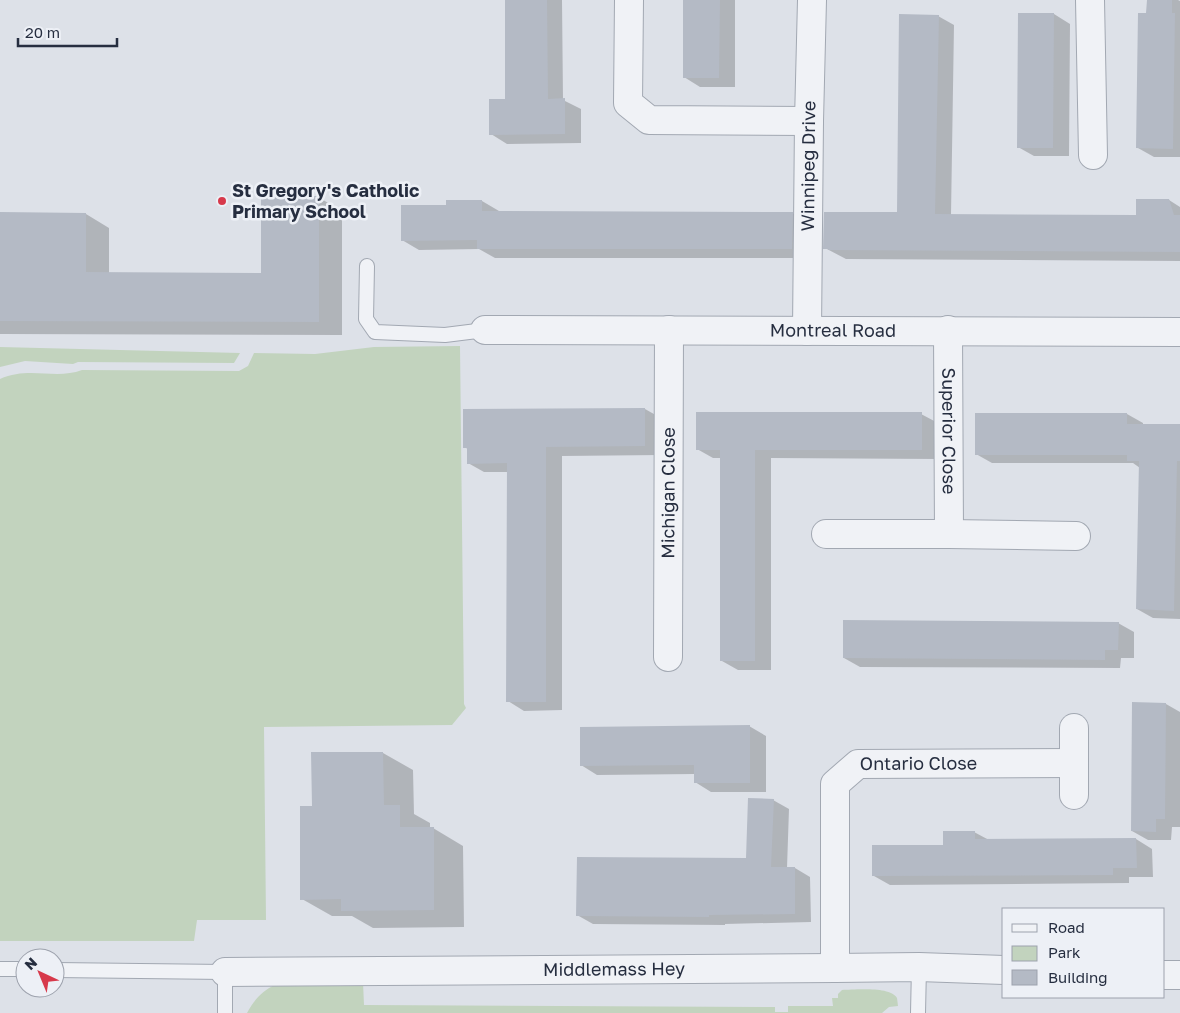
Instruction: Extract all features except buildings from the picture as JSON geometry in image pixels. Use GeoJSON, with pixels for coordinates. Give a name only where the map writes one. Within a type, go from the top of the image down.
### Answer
{"type":"FeatureCollection","features":[{"type":"Feature","properties":{"kind":"street"},"geometry":{"type":"LineString","coordinates":[[629,0],[628,103],[649,120],[809,121]]}},
{"type":"Feature","properties":{"kind":"street","name":"Winnipeg Drive"},"geometry":{"type":"LineString","coordinates":[[807,331],[812,0]]}},
{"type":"Feature","properties":{"kind":"street"},"geometry":{"type":"LineString","coordinates":[[1090,0],[1092,155]]}},
{"type":"Feature","properties":{"kind":"street","name":"Montreal Road"},"geometry":{"type":"LineString","coordinates":[[485,330],[1180,332]]}},
{"type":"Feature","properties":{"kind":"street","name":"Michigan Close"},"geometry":{"type":"LineString","coordinates":[[668,657],[669,330]]}},
{"type":"Feature","properties":{"kind":"street","name":"Superior Close"},"geometry":{"type":"LineString","coordinates":[[948,330],[949,534]]}},
{"type":"Feature","properties":{"kind":"street"},"geometry":{"type":"LineString","coordinates":[[826,534],[1076,536]]}},
{"type":"Feature","properties":{"kind":"street"},"geometry":{"type":"LineString","coordinates":[[1074,728],[1074,795]]}},
{"type":"Feature","properties":{"kind":"street","name":"Ontario Close"},"geometry":{"type":"LineString","coordinates":[[836,968],[835,784],[858,764],[1074,763]]}},
{"type":"Feature","properties":{"kind":"street","name":"Middlemass Hey"},"geometry":{"type":"LineString","coordinates":[[225,972],[919,967],[1002,970]]}},
{"type":"Feature","properties":{"kind":"street"},"geometry":{"type":"LineString","coordinates":[[1165,974],[1180,975]]}},
{"type":"Feature","properties":{"kind":"lane"},"geometry":{"type":"LineString","coordinates":[[367,266],[366,318],[375,332],[445,335],[485,330]]}},
{"type":"Feature","properties":{"kind":"lane"},"geometry":{"type":"LineString","coordinates":[[918,1013],[919,967]]}},
{"type":"Feature","properties":{"kind":"lane"},"geometry":{"type":"LineString","coordinates":[[0,969],[15,969]]}},
{"type":"Feature","properties":{"kind":"lane","name":"Middlemass Hey"},"geometry":{"type":"LineString","coordinates":[[65,970],[225,972]]}},
{"type":"Feature","properties":{"kind":"lane"},"geometry":{"type":"LineString","coordinates":[[225,972],[225,1013]]}},
{"type":"Feature","properties":{"kind":"green space"},"geometry":{"type":"Polygon","coordinates":[[[460,346],[464,704],[466,708],[452,725],[264,727],[266,920],[197,920],[194,941],[0,941],[0,379],[11,375],[32,373],[62,374],[82,370],[239,371],[248,366],[254,353],[315,354],[374,347],[460,346]]]}},
{"type":"Feature","properties":{"kind":"green space"},"geometry":{"type":"Polygon","coordinates":[[[0,347],[240,353],[234,363],[78,362],[73,364],[25,361],[0,367],[0,347]]]}},
{"type":"Feature","properties":{"kind":"green space"},"geometry":{"type":"Polygon","coordinates":[[[363,982],[364,1005],[775,1007],[775,1012],[788,1012],[788,1006],[833,1006],[832,998],[838,998],[838,994],[842,990],[863,989],[880,990],[893,994],[897,998],[898,1006],[889,1007],[882,1013],[247,1013],[259,996],[275,985],[363,982]]]}},
{"type":"Feature","properties":{"kind":"place","name":"St Gregory's Catholic Primary School"},"geometry":{"type":"Point","coordinates":[222,201]}}]}
